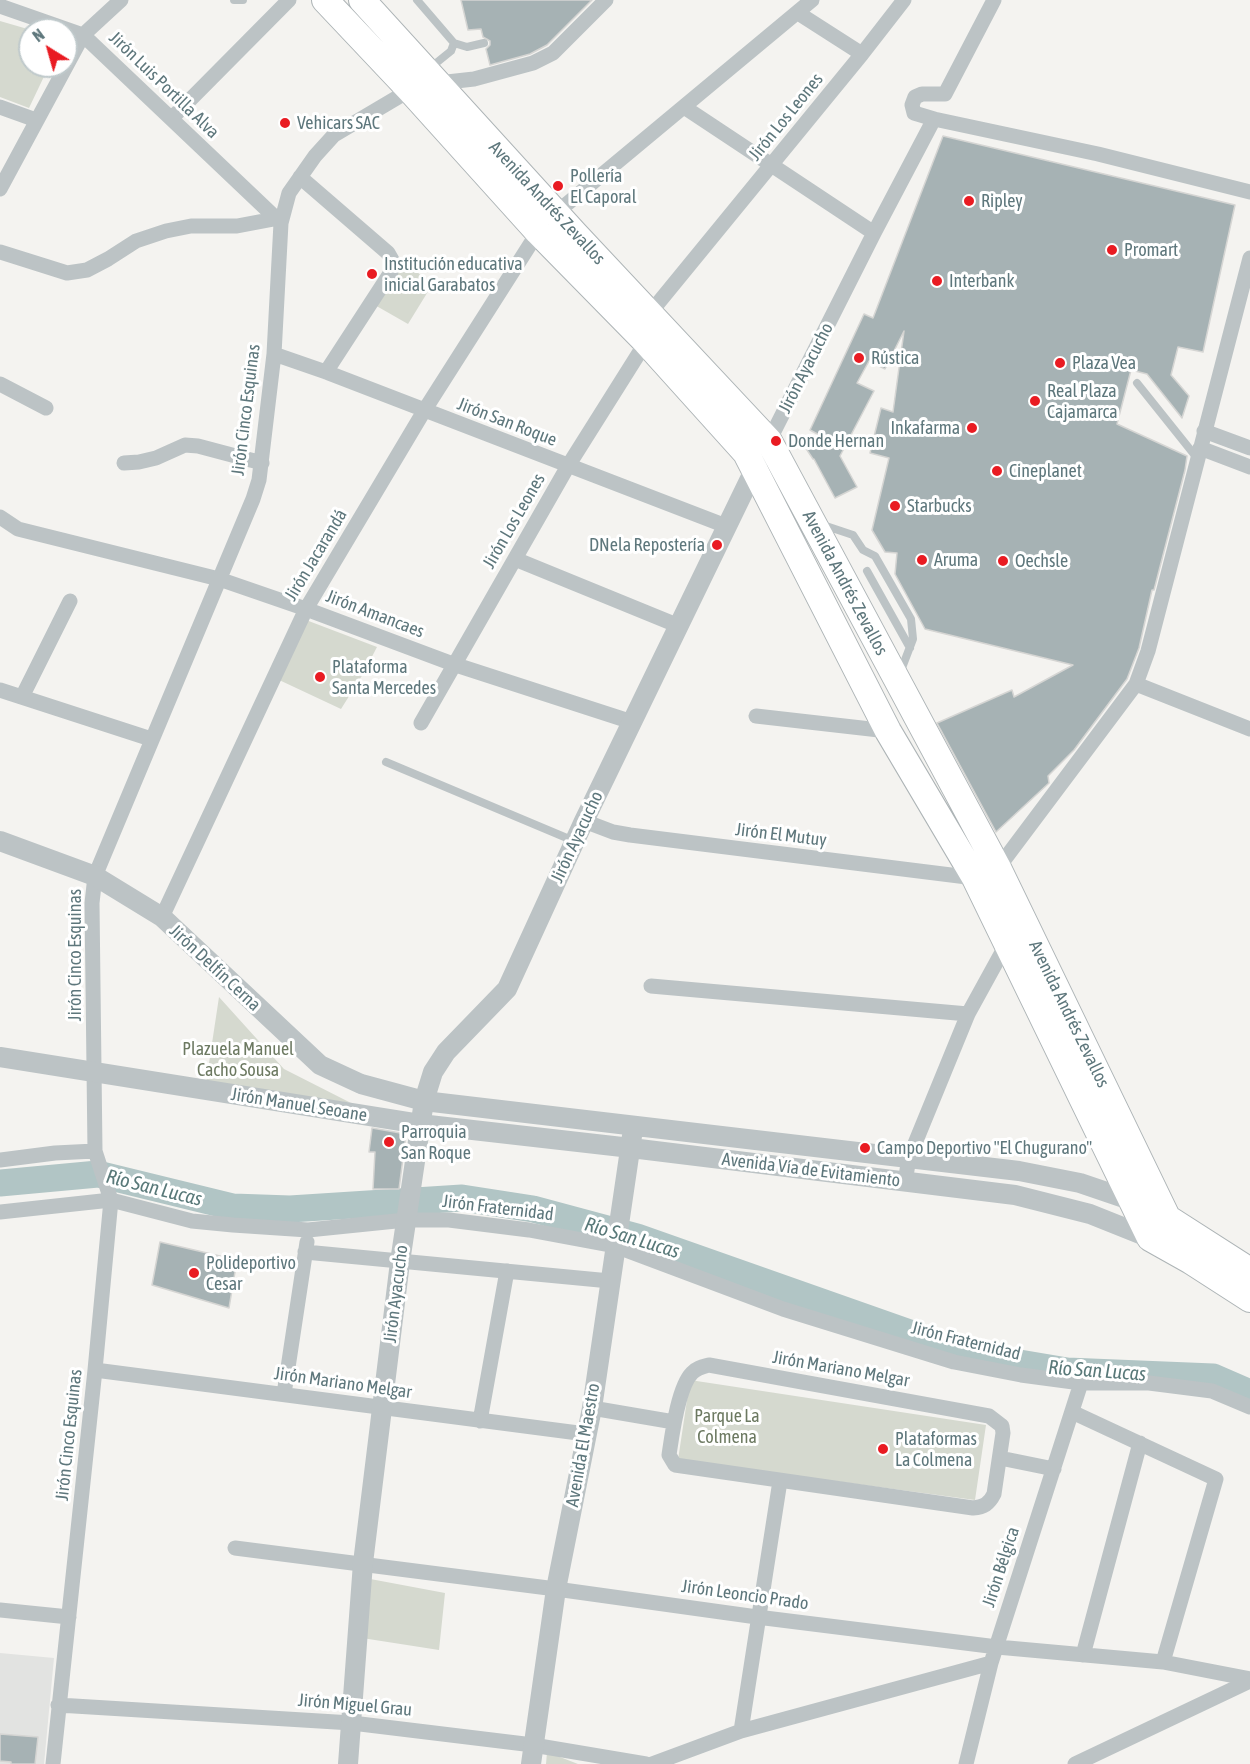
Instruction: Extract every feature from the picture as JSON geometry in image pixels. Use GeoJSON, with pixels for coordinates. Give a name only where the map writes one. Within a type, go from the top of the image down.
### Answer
{"type":"FeatureCollection","features":[{"type":"Feature","properties":{"kind":"highway","name":"Avenida Andrés Zevallos"},"geometry":{"type":"LineString","coordinates":[[325,0],[538,232],[646,342],[746,453],[888,731],[987,873],[1007,942],[1150,1238]]}},
{"type":"Feature","properties":{"kind":"highway","name":"Avenida Andrés Zevallos"},"geometry":{"type":"LineString","coordinates":[[362,0],[556,213],[769,441],[897,680],[987,873],[1191,1261]]}},
{"type":"Feature","properties":{"kind":"highway"},"geometry":{"type":"LineString","coordinates":[[1130,1200],[1167,1217],[1250,1270]]}},
{"type":"Feature","properties":{"kind":"highway","name":"Avenida Vía de Evitamiento"},"geometry":{"type":"LineString","coordinates":[[1150,1238],[1250,1299]]}},
{"type":"Feature","properties":{"kind":"street"},"geometry":{"type":"LineString","coordinates":[[0,189],[83,35],[121,0]]}},
{"type":"Feature","properties":{"kind":"street"},"geometry":{"type":"LineString","coordinates":[[172,118],[289,0]]}},
{"type":"Feature","properties":{"kind":"street","name":"Jirón Cinco Esquinas"},"geometry":{"type":"LineString","coordinates":[[53,1764],[95,1370],[108,1193],[95,1153],[92,903],[95,876],[253,499],[262,464],[274,354],[277,221],[289,193],[315,156],[334,135],[432,77],[474,79],[533,63],[553,52],[606,0]]}},
{"type":"Feature","properties":{"kind":"street"},"geometry":{"type":"LineString","coordinates":[[556,213],[812,0]]}},
{"type":"Feature","properties":{"kind":"street","name":"Jirón Los Leones"},"geometry":{"type":"LineString","coordinates":[[650,313],[904,0]]}},
{"type":"Feature","properties":{"kind":"street"},"geometry":{"type":"LineString","coordinates":[[994,0],[945,94],[922,94],[915,97],[912,105],[914,113],[1098,154],[1250,192]]}},
{"type":"Feature","properties":{"kind":"street","name":"Jirón Luis Portilla Alva"},"geometry":{"type":"LineString","coordinates":[[0,6],[83,35],[277,221]]}},
{"type":"Feature","properties":{"kind":"street"},"geometry":{"type":"LineString","coordinates":[[798,13],[862,54]]}},
{"type":"Feature","properties":{"kind":"street"},"geometry":{"type":"LineString","coordinates":[[0,107],[36,120]]}},
{"type":"Feature","properties":{"kind":"street"},"geometry":{"type":"LineString","coordinates":[[684,107],[874,233]]}},
{"type":"Feature","properties":{"kind":"street","name":"Jirón Ayacucho"},"geometry":{"type":"LineString","coordinates":[[348,1764],[363,1563],[382,1408],[407,1207],[424,1101],[433,1072],[446,1052],[507,989],[584,821],[754,468],[934,119]]}},
{"type":"Feature","properties":{"kind":"street"},"geometry":{"type":"LineString","coordinates":[[300,177],[388,253],[392,260],[391,272],[326,372]]}},
{"type":"Feature","properties":{"kind":"street"},"geometry":{"type":"LineString","coordinates":[[0,252],[67,273],[87,270],[136,241],[166,231],[191,226],[237,226],[277,221]]}},
{"type":"Feature","properties":{"kind":"street","name":"Jirón Jacarandá"},"geometry":{"type":"LineString","coordinates":[[162,917],[306,609],[424,411],[538,232]]}},
{"type":"Feature","properties":{"kind":"street"},"geometry":{"type":"LineString","coordinates":[[987,873],[1136,684],[1148,651],[1250,258]]}},
{"type":"Feature","properties":{"kind":"street","name":"Jirón Los Leones"},"geometry":{"type":"LineString","coordinates":[[421,723],[568,466],[646,342]]}},
{"type":"Feature","properties":{"kind":"street","name":"Jirón San Roque"},"geometry":{"type":"LineString","coordinates":[[274,354],[726,526]]}},
{"type":"Feature","properties":{"kind":"street"},"geometry":{"type":"LineString","coordinates":[[0,384],[46,408]]}},
{"type":"Feature","properties":{"kind":"street"},"geometry":{"type":"LineString","coordinates":[[1204,431],[1250,448]]}},
{"type":"Feature","properties":{"kind":"street"},"geometry":{"type":"LineString","coordinates":[[124,463],[156,458],[185,445],[198,446],[262,464]]}},
{"type":"Feature","properties":{"kind":"street"},"geometry":{"type":"LineString","coordinates":[[1198,453],[1250,467]]}},
{"type":"Feature","properties":{"kind":"street","name":"Jirón Amancaes"},"geometry":{"type":"LineString","coordinates":[[0,517],[18,529],[219,579],[453,664],[632,722]]}},
{"type":"Feature","properties":{"kind":"street"},"geometry":{"type":"LineString","coordinates":[[515,559],[679,626]]}},
{"type":"Feature","properties":{"kind":"street"},"geometry":{"type":"LineString","coordinates":[[22,697],[70,601]]}},
{"type":"Feature","properties":{"kind":"street"},"geometry":{"type":"LineString","coordinates":[[1136,684],[1249,724]]}},
{"type":"Feature","properties":{"kind":"street"},"geometry":{"type":"LineString","coordinates":[[0,690],[151,739]]}},
{"type":"Feature","properties":{"kind":"street"},"geometry":{"type":"LineString","coordinates":[[756,716],[888,731]]}},
{"type":"Feature","properties":{"kind":"street","name":"Jirón El Mutuy"},"geometry":{"type":"LineString","coordinates":[[584,821],[613,832],[630,835],[987,873]]}},
{"type":"Feature","properties":{"kind":"street","name":"Jirón Delfín Cerna"},"geometry":{"type":"LineString","coordinates":[[0,841],[95,876],[162,917],[320,1065],[361,1084],[424,1101]]}},
{"type":"Feature","properties":{"kind":"street"},"geometry":{"type":"LineString","coordinates":[[905,1182],[909,1158],[968,1014],[1007,942]]}},
{"type":"Feature","properties":{"kind":"street"},"geometry":{"type":"LineString","coordinates":[[651,986],[968,1014]]}},
{"type":"Feature","properties":{"kind":"street","name":"Jirón Manuel Seoane"},"geometry":{"type":"LineString","coordinates":[[0,1057],[420,1124]]}},
{"type":"Feature","properties":{"kind":"street","name":"Avenida Vía de Evitamiento"},"geometry":{"type":"LineString","coordinates":[[424,1101],[1029,1173],[1080,1183],[1130,1200]]}},
{"type":"Feature","properties":{"kind":"street","name":"Avenida Vía de Evitamiento"},"geometry":{"type":"LineString","coordinates":[[420,1124],[1015,1195],[1090,1214],[1150,1238]]}},
{"type":"Feature","properties":{"kind":"street","name":"Avenida El Maestro"},"geometry":{"type":"LineString","coordinates":[[532,1755],[556,1588],[592,1408],[634,1125]]}},
{"type":"Feature","properties":{"kind":"street"},"geometry":{"type":"LineString","coordinates":[[0,1160],[55,1153],[95,1153]]}},
{"type":"Feature","properties":{"kind":"street","name":"Jirón Fraternidad"},"geometry":{"type":"LineString","coordinates":[[0,1212],[108,1193],[192,1221],[308,1230],[407,1207],[449,1220],[616,1241],[783,1309],[954,1362],[1021,1375],[1081,1383],[1149,1383],[1212,1391],[1250,1407]]}},
{"type":"Feature","properties":{"kind":"street"},"geometry":{"type":"LineString","coordinates":[[284,1394],[308,1230]]}},
{"type":"Feature","properties":{"kind":"street"},"geometry":{"type":"LineString","coordinates":[[305,1252],[610,1281]]}},
{"type":"Feature","properties":{"kind":"street"},"geometry":{"type":"LineString","coordinates":[[480,1421],[507,1271]]}},
{"type":"Feature","properties":{"kind":"street","name":"Jirón Mariano Melgar"},"geometry":{"type":"LineString","coordinates":[[709,1365],[989,1416],[1002,1426],[1000,1458],[994,1494],[990,1502],[982,1507],[973,1508],[675,1465],[669,1455],[674,1422],[686,1381],[699,1367],[709,1365]]}},
{"type":"Feature","properties":{"kind":"street","name":"Jirón Mariano Melgar"},"geometry":{"type":"LineString","coordinates":[[95,1370],[586,1434]]}},
{"type":"Feature","properties":{"kind":"street","name":"Jirón Bélgica"},"geometry":{"type":"LineString","coordinates":[[966,1764],[991,1663],[1081,1383]]}},
{"type":"Feature","properties":{"kind":"street"},"geometry":{"type":"LineString","coordinates":[[592,1408],[674,1422]]}},
{"type":"Feature","properties":{"kind":"street"},"geometry":{"type":"LineString","coordinates":[[1072,1412],[1216,1479],[1163,1662]]}},
{"type":"Feature","properties":{"kind":"street"},"geometry":{"type":"LineString","coordinates":[[1083,1655],[1140,1443]]}},
{"type":"Feature","properties":{"kind":"street"},"geometry":{"type":"LineString","coordinates":[[1000,1458],[1054,1469]]}},
{"type":"Feature","properties":{"kind":"street"},"geometry":{"type":"LineString","coordinates":[[741,1731],[780,1481]]}},
{"type":"Feature","properties":{"kind":"street","name":"Jirón Leoncio Prado"},"geometry":{"type":"LineString","coordinates":[[235,1548],[997,1647],[1163,1662],[1250,1680]]}},
{"type":"Feature","properties":{"kind":"street"},"geometry":{"type":"LineString","coordinates":[[0,1610],[69,1617]]}},
{"type":"Feature","properties":{"kind":"street"},"geometry":{"type":"LineString","coordinates":[[652,1764],[741,1731],[991,1663]]}},
{"type":"Feature","properties":{"kind":"street"},"geometry":{"type":"LineString","coordinates":[[1075,1764],[1250,1680]]}},
{"type":"Feature","properties":{"kind":"street","name":"Jirón Miguel Grau"},"geometry":{"type":"LineString","coordinates":[[58,1705],[352,1723],[532,1755],[646,1764]]}},
{"type":"Feature","properties":{"kind":"lane"},"geometry":{"type":"LineString","coordinates":[[234,0],[243,0]]}},
{"type":"Feature","properties":{"kind":"lane"},"geometry":{"type":"LineString","coordinates":[[417,0],[454,43],[467,47],[484,43]]}},
{"type":"Feature","properties":{"kind":"lane"},"geometry":{"type":"LineString","coordinates":[[432,77],[451,51],[454,43]]}},
{"type":"Feature","properties":{"kind":"lane"},"geometry":{"type":"LineString","coordinates":[[1137,383],[1198,453]]}},
{"type":"Feature","properties":{"kind":"lane"},"geometry":{"type":"LineString","coordinates":[[812,521],[853,535],[863,550],[875,556],[911,619],[913,639],[897,680]]}},
{"type":"Feature","properties":{"kind":"lane"},"geometry":{"type":"LineString","coordinates":[[867,571],[910,648]]}},
{"type":"Feature","properties":{"kind":"lane"},"geometry":{"type":"LineString","coordinates":[[386,762],[575,842]]}},
{"type":"Feature","properties":{"kind":"shaded area"},"geometry":{"type":"Polygon","coordinates":[[[0,1653],[54,1658],[44,1764],[0,1764],[0,1653]]]}},
{"type":"Feature","properties":{"kind":"green space"},"geometry":{"type":"Polygon","coordinates":[[[0,21],[18,26],[18,78],[43,78],[29,108],[0,97],[0,21]]]}},
{"type":"Feature","properties":{"kind":"green space"},"geometry":{"type":"Polygon","coordinates":[[[401,258],[432,285],[408,324],[373,304],[401,258]]]}},
{"type":"Feature","properties":{"kind":"green space"},"geometry":{"type":"Polygon","coordinates":[[[306,620],[377,647],[341,709],[277,679],[306,620]]]}},
{"type":"Feature","properties":{"kind":"green space","name":"Plazuela Manuel Cacho Sousa"},"geometry":{"type":"Polygon","coordinates":[[[219,997],[284,1069],[351,1103],[206,1083],[219,997]]]}},
{"type":"Feature","properties":{"kind":"green space","name":"Plataformas La Colmena"},"geometry":{"type":"Polygon","coordinates":[[[690,1380],[986,1425],[975,1500],[678,1460],[690,1380]]]}},
{"type":"Feature","properties":{"kind":"green space"},"geometry":{"type":"Polygon","coordinates":[[[365,1578],[445,1593],[439,1650],[362,1638],[365,1578]]]}},
{"type":"Feature","properties":{"kind":"green space"},"geometry":{"type":"Polygon","coordinates":[[[547,1752],[578,1764],[546,1764],[547,1752]]]}},
{"type":"Feature","properties":{"kind":"building"},"geometry":{"type":"Polygon","coordinates":[[[461,0],[592,0],[547,45],[530,54],[490,65],[486,49],[490,41],[483,37],[481,29],[468,30],[461,0]]]}},
{"type":"Feature","properties":{"kind":"building"},"geometry":{"type":"Polygon","coordinates":[[[943,136],[1235,205],[1203,352],[1178,347],[1171,375],[1189,396],[1182,418],[1147,374],[1131,370],[1117,424],[1187,456],[1139,648],[1127,679],[1074,750],[1048,776],[1049,783],[996,832],[937,723],[1012,690],[1014,697],[1073,665],[925,629],[895,574],[897,553],[885,552],[872,530],[889,458],[870,453],[881,408],[893,412],[904,331],[885,369],[869,361],[857,383],[874,391],[840,456],[857,487],[835,498],[805,447],[823,437],[810,430],[864,314],[873,318],[943,136]]]}},
{"type":"Feature","properties":{"kind":"building"},"geometry":{"type":"Polygon","coordinates":[[[372,1128],[406,1134],[399,1189],[373,1189],[375,1152],[369,1152],[372,1128]]]}},
{"type":"Feature","properties":{"kind":"building","name":"Polideportivo Cesar"},"geometry":{"type":"Polygon","coordinates":[[[160,1242],[237,1260],[229,1308],[152,1285],[160,1242]]]}},
{"type":"Feature","properties":{"kind":"building"},"geometry":{"type":"Polygon","coordinates":[[[0,1734],[38,1737],[35,1764],[11,1764],[11,1762],[0,1761],[0,1734]]]}},
{"type":"Feature","properties":{"kind":"waterway","name":"Río San Lucas"},"geometry":{"type":"LineString","coordinates":[[0,1183],[98,1174],[233,1207],[290,1209],[462,1198],[533,1209],[637,1237],[972,1355],[1067,1371],[1213,1377],[1250,1393]]}},
{"type":"Feature","properties":{"kind":"place","name":"Vehicars SAC"},"geometry":{"type":"Point","coordinates":[285,123]}},
{"type":"Feature","properties":{"kind":"place","name":"Pollería El Caporal"},"geometry":{"type":"Point","coordinates":[558,186]}},
{"type":"Feature","properties":{"kind":"place","name":"Ripley"},"geometry":{"type":"Point","coordinates":[969,201]}},
{"type":"Feature","properties":{"kind":"place","name":"Promart"},"geometry":{"type":"Point","coordinates":[1112,250]}},
{"type":"Feature","properties":{"kind":"place","name":"Institución educativa inicial Garabatos"},"geometry":{"type":"Point","coordinates":[372,274]}},
{"type":"Feature","properties":{"kind":"place","name":"Interbank"},"geometry":{"type":"Point","coordinates":[937,281]}},
{"type":"Feature","properties":{"kind":"place","name":"Rústica"},"geometry":{"type":"Point","coordinates":[859,358]}},
{"type":"Feature","properties":{"kind":"place","name":"Plaza Vea"},"geometry":{"type":"Point","coordinates":[1060,363]}},
{"type":"Feature","properties":{"kind":"place","name":"Real Plaza Cajamarca"},"geometry":{"type":"Point","coordinates":[1035,401]}},
{"type":"Feature","properties":{"kind":"place","name":"Inkafarma"},"geometry":{"type":"Point","coordinates":[972,428]}},
{"type":"Feature","properties":{"kind":"place","name":"Donde Hernan"},"geometry":{"type":"Point","coordinates":[776,441]}},
{"type":"Feature","properties":{"kind":"place","name":"Cineplanet"},"geometry":{"type":"Point","coordinates":[997,471]}},
{"type":"Feature","properties":{"kind":"place","name":"Starbucks"},"geometry":{"type":"Point","coordinates":[895,506]}},
{"type":"Feature","properties":{"kind":"place","name":"DNela Repostería"},"geometry":{"type":"Point","coordinates":[717,545]}},
{"type":"Feature","properties":{"kind":"place","name":"Aruma"},"geometry":{"type":"Point","coordinates":[922,560]}},
{"type":"Feature","properties":{"kind":"place","name":"Oechsle"},"geometry":{"type":"Point","coordinates":[1003,561]}},
{"type":"Feature","properties":{"kind":"place","name":"Plataforma Santa Mercedes"},"geometry":{"type":"Point","coordinates":[320,677]}},
{"type":"Feature","properties":{"kind":"place","name":"Parroquia San Roque"},"geometry":{"type":"Point","coordinates":[389,1142]}},
{"type":"Feature","properties":{"kind":"place","name":"Campo Deportivo \"El Chugurano\""},"geometry":{"type":"Point","coordinates":[865,1148]}},
{"type":"Feature","properties":{"kind":"place","name":"Polideportivo Cesar"},"geometry":{"type":"Point","coordinates":[194,1273]}},
{"type":"Feature","properties":{"kind":"place","name":"Plataformas La Colmena"},"geometry":{"type":"Point","coordinates":[883,1449]}},
{"type":"Feature","properties":{"kind":"park label","name":"Parque La Colmena"},"geometry":{"type":"Point","coordinates":[727,1426]}}]}
